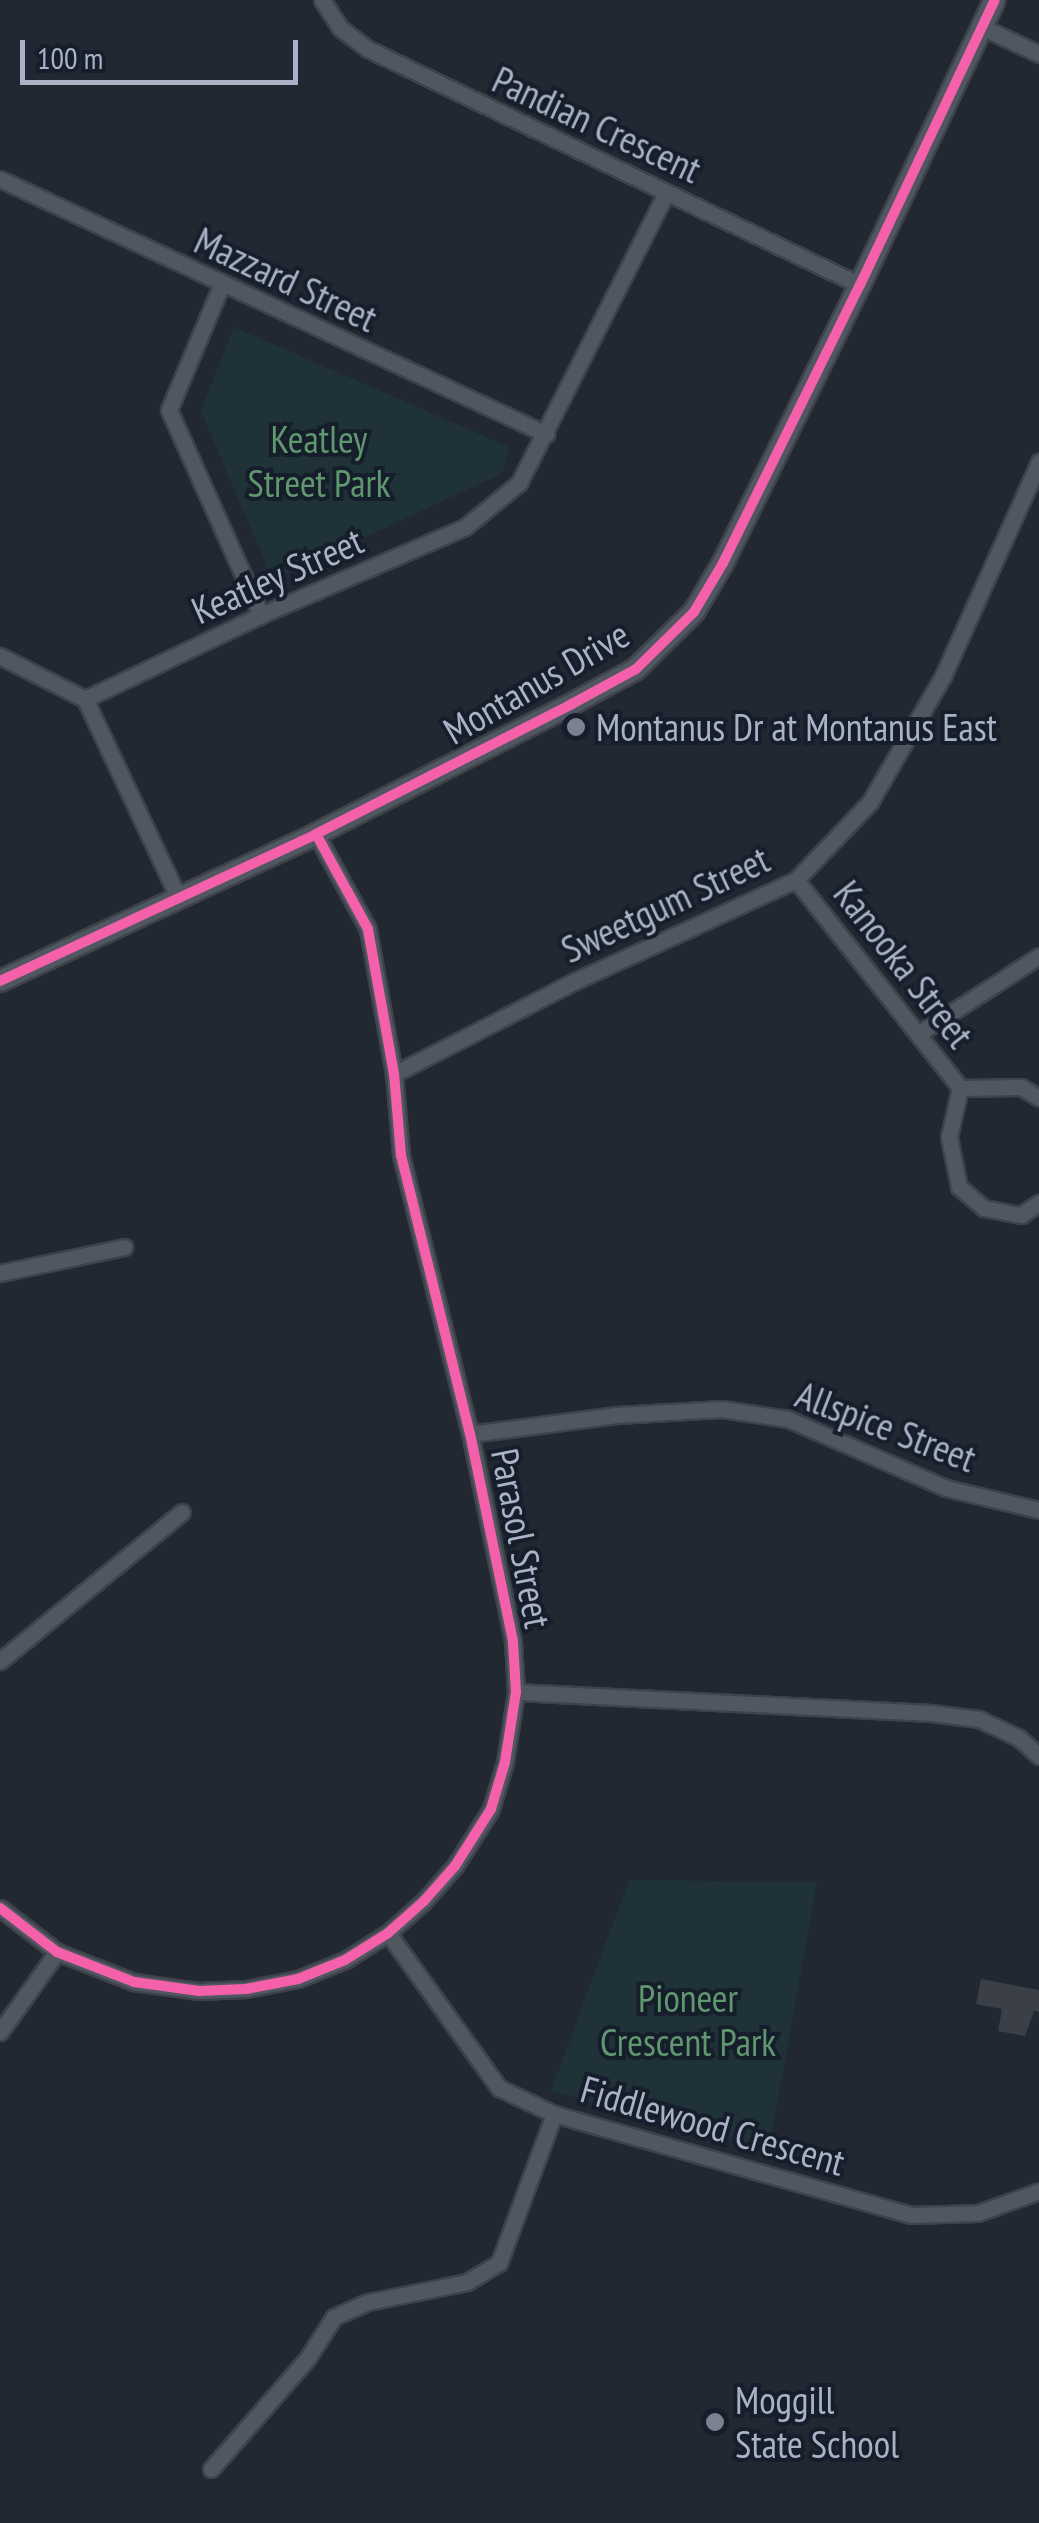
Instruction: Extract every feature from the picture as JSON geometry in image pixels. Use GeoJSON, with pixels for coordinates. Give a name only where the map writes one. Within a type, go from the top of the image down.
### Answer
{"type":"FeatureCollection","features":[{"type":"Feature","properties":{"kind":"street","name":"Pandian Crescent"},"geometry":{"type":"LineString","coordinates":[[322,0],[340,28],[368,49],[860,285]]}},
{"type":"Feature","properties":{"kind":"street","name":"Montanus Drive"},"geometry":{"type":"LineString","coordinates":[[0,981],[316,834],[636,668],[694,612],[723,563],[860,285],[995,0]]}},
{"type":"Feature","properties":{"kind":"street"},"geometry":{"type":"LineString","coordinates":[[982,27],[1039,54]]}},
{"type":"Feature","properties":{"kind":"street","name":"Mazzard Street"},"geometry":{"type":"LineString","coordinates":[[0,179],[221,286],[546,434]]}},
{"type":"Feature","properties":{"kind":"street","name":"Keatley Street"},"geometry":{"type":"LineString","coordinates":[[86,699],[261,615],[465,526],[519,483],[666,192]]}},
{"type":"Feature","properties":{"kind":"street"},"geometry":{"type":"LineString","coordinates":[[221,286],[169,410],[261,615]]}},
{"type":"Feature","properties":{"kind":"street","name":"Sweetgum Street"},"geometry":{"type":"LineString","coordinates":[[394,1074],[575,981],[796,880],[870,802],[943,676],[1037,468]]}},
{"type":"Feature","properties":{"kind":"street"},"geometry":{"type":"LineString","coordinates":[[0,656],[86,699],[178,897]]}},
{"type":"Feature","properties":{"kind":"street","name":"Parasol Street"},"geometry":{"type":"LineString","coordinates":[[0,1908],[57,1952],[165,1990],[246,1989],[314,1973],[345,1960],[388,1933],[455,1866],[491,1809],[506,1762],[516,1692],[514,1641],[470,1434],[401,1155],[394,1074],[368,929],[316,834]]}},
{"type":"Feature","properties":{"kind":"street","name":"Kanooka Street"},"geometry":{"type":"LineString","coordinates":[[796,880],[960,1088]]}},
{"type":"Feature","properties":{"kind":"street"},"geometry":{"type":"LineString","coordinates":[[918,1034],[1039,956]]}},
{"type":"Feature","properties":{"kind":"street","name":"Kanooka Street"},"geometry":{"type":"LineString","coordinates":[[960,1088],[1020,1087],[1039,1098]]}},
{"type":"Feature","properties":{"kind":"street","name":"Kanooka Street"},"geometry":{"type":"LineString","coordinates":[[960,1088],[949,1137],[959,1187],[984,1208],[1021,1216],[1039,1204]]}},
{"type":"Feature","properties":{"kind":"street"},"geometry":{"type":"LineString","coordinates":[[0,1273],[124,1247]]}},
{"type":"Feature","properties":{"kind":"street","name":"Allspice Street"},"geometry":{"type":"LineString","coordinates":[[470,1434],[617,1415],[722,1409],[788,1419],[946,1488],[1039,1510]]}},
{"type":"Feature","properties":{"kind":"street"},"geometry":{"type":"LineString","coordinates":[[0,1661],[182,1512]]}},
{"type":"Feature","properties":{"kind":"street"},"geometry":{"type":"LineString","coordinates":[[516,1692],[931,1713],[980,1719],[1019,1738],[1039,1756]]}},
{"type":"Feature","properties":{"kind":"street","name":"Fiddlewood Crescent"},"geometry":{"type":"LineString","coordinates":[[388,1933],[499,2088],[554,2114],[911,2214],[978,2213],[1039,2191]]}},
{"type":"Feature","properties":{"kind":"street"},"geometry":{"type":"LineString","coordinates":[[0,2032],[57,1952]]}},
{"type":"Feature","properties":{"kind":"street"},"geometry":{"type":"LineString","coordinates":[[211,2469],[307,2359],[334,2317],[368,2302],[467,2282],[499,2263],[554,2114]]}},
{"type":"Feature","properties":{"kind":"green space","name":"Keatley Street Park"},"geometry":{"type":"Polygon","coordinates":[[[234,327],[509,447],[503,473],[273,580],[201,411],[234,327]]]}},
{"type":"Feature","properties":{"kind":"green space","name":"Pioneer Crescent Park"},"geometry":{"type":"Polygon","coordinates":[[[629,1880],[817,1882],[769,2149],[551,2091],[629,1880]]]}},
{"type":"Feature","properties":{"kind":"building"},"geometry":{"type":"Polygon","coordinates":[[[981,1979],[1039,1990],[1039,2012],[1034,2011],[1025,2036],[998,2031],[1002,2009],[976,2004],[981,1979]]]}},
{"type":"Feature","properties":{"kind":"cycle path"},"geometry":{"type":"LineString","coordinates":[[0,981],[316,834],[570,705],[636,669],[694,612],[723,563],[860,285],[995,0]]}},
{"type":"Feature","properties":{"kind":"cycle path"},"geometry":{"type":"LineString","coordinates":[[0,1908],[57,1952],[134,1982],[199,1991],[246,1989],[298,1979],[345,1960],[388,1933],[424,1901],[455,1866],[491,1809],[505,1762],[516,1692],[513,1641],[470,1434],[401,1155],[394,1074],[368,929],[316,834]]}},
{"type":"Feature","properties":{"kind":"place","name":"Montanus Dr at Montanus East"},"geometry":{"type":"Point","coordinates":[576,727]}},
{"type":"Feature","properties":{"kind":"place","name":"Moggill State School"},"geometry":{"type":"Point","coordinates":[715,2422]}}]}
